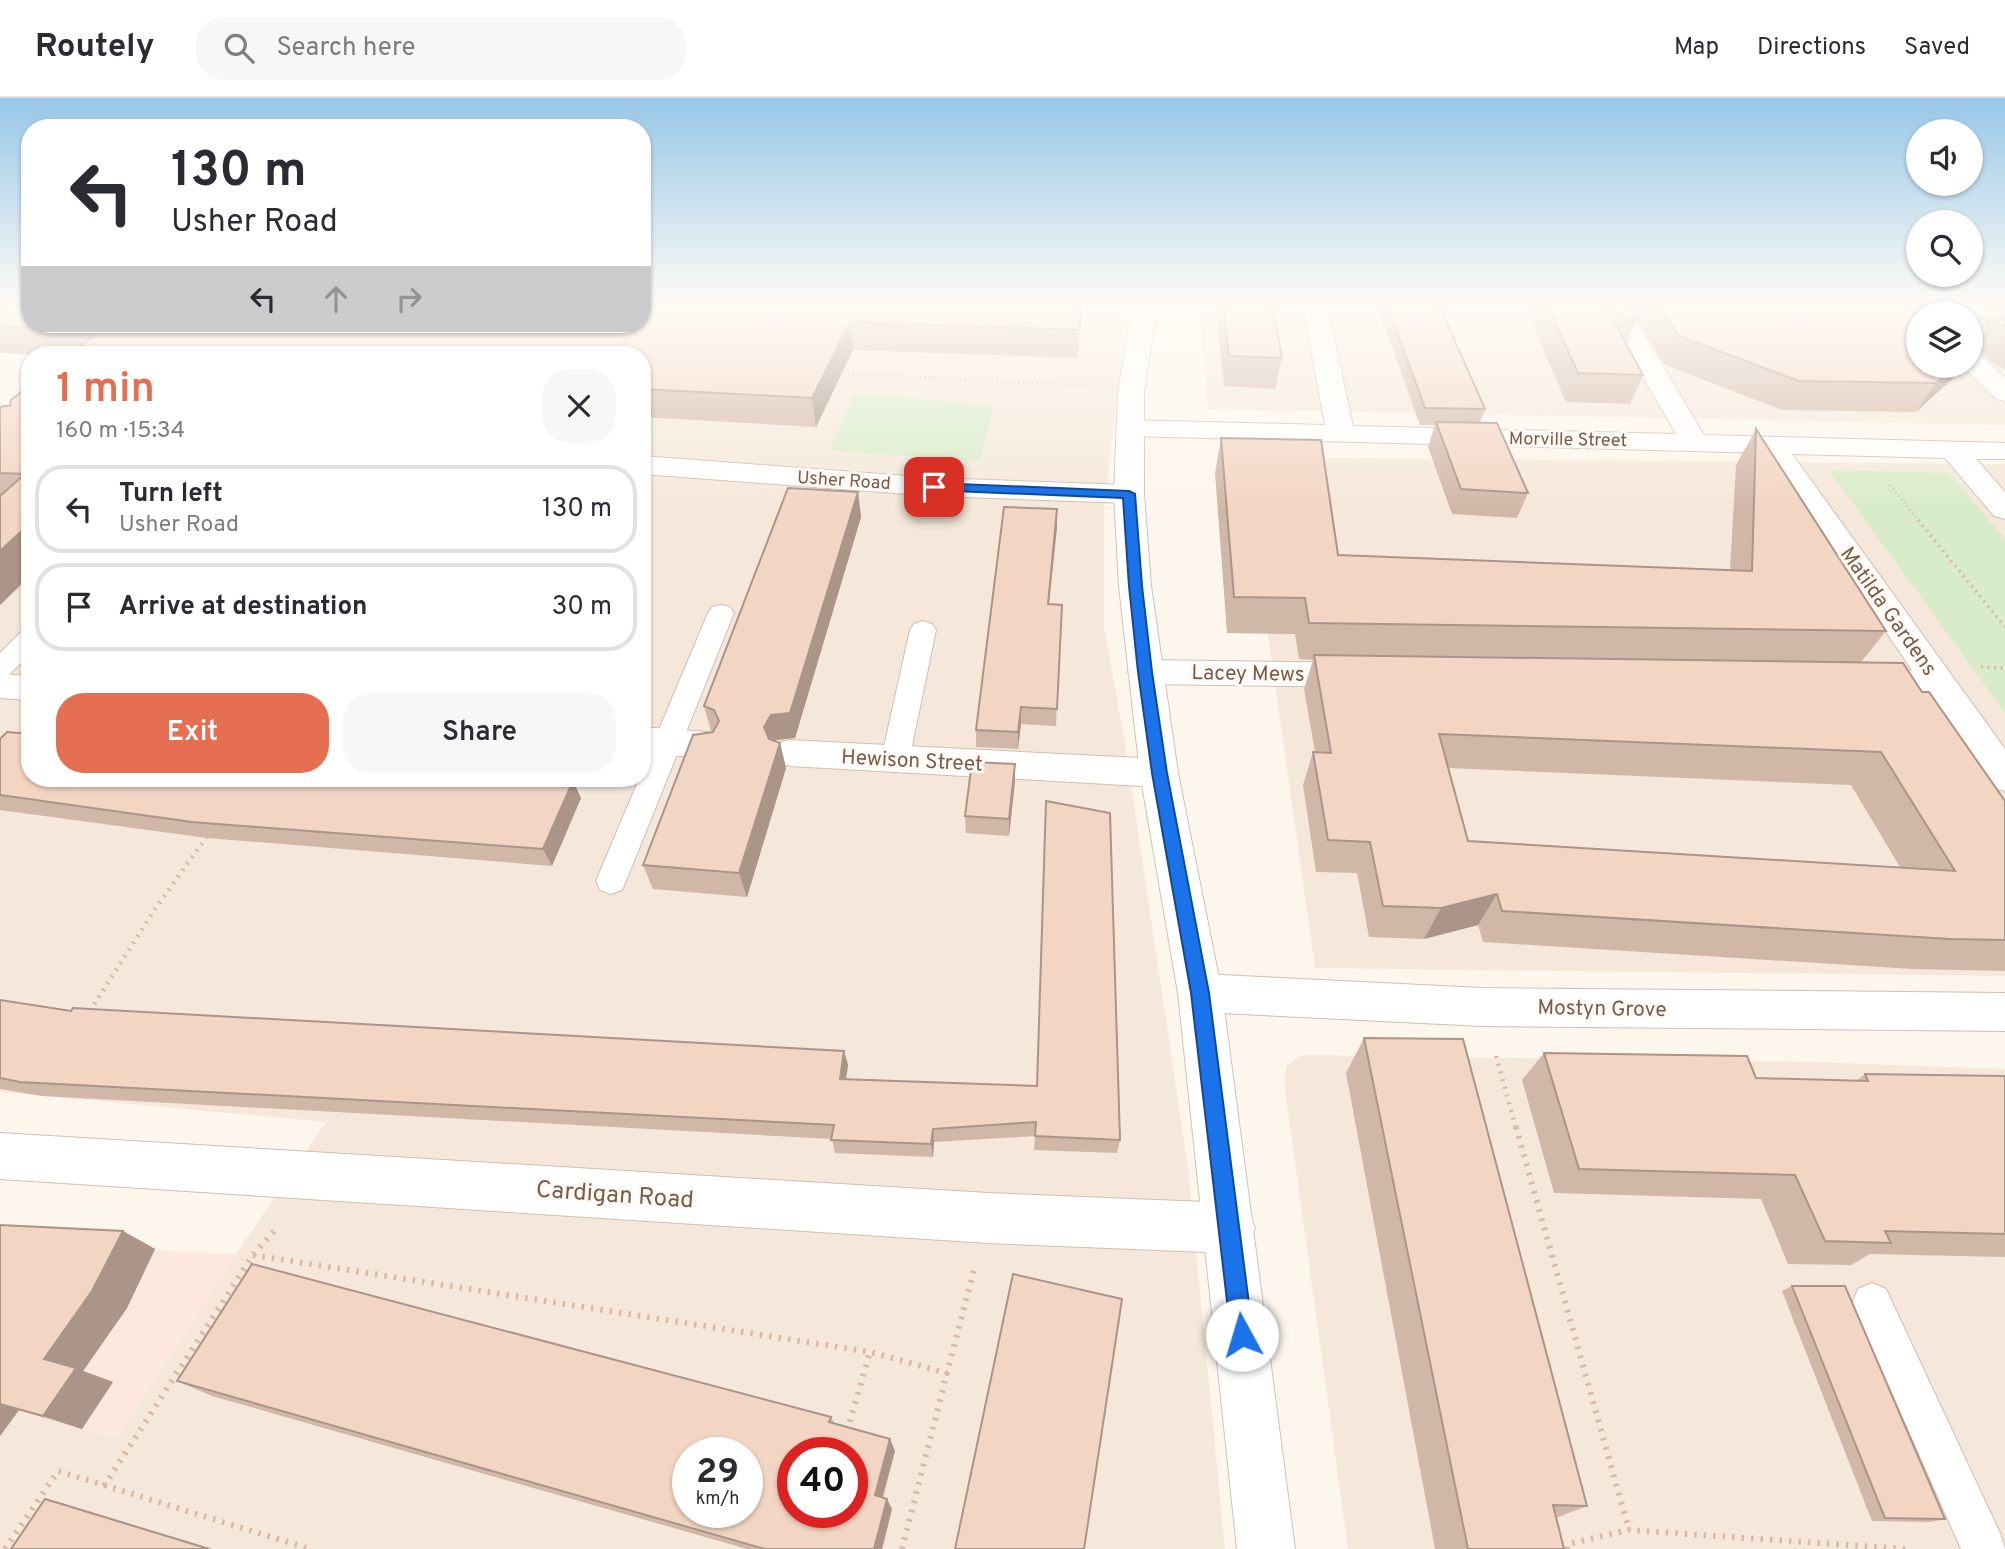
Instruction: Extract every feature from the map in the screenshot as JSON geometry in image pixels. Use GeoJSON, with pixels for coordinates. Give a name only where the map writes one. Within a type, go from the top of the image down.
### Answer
{"type":"FeatureCollection","features":[{"type":"Feature","properties":{"kind":"street"},"geometry":{"type":"LineString","coordinates":[[1133,373],[1130,392],[1129,494],[1135,586],[1159,773],[1200,993],[1266,1549]]}},
{"type":"Feature","properties":{"kind":"street"},"geometry":{"type":"LineString","coordinates":[[1328,373],[1341,435]]}},
{"type":"Feature","properties":{"kind":"street"},"geometry":{"type":"LineString","coordinates":[[1654,373],[1694,441]]}},
{"type":"Feature","properties":{"kind":"street"},"geometry":{"type":"LineString","coordinates":[[1984,373],[2005,393]]}},
{"type":"Feature","properties":{"kind":"street","name":"Morville Street"},"geometry":{"type":"LineString","coordinates":[[1130,428],[2005,451]]}},
{"type":"Feature","properties":{"kind":"street","name":"Matilda Gardens"},"geometry":{"type":"LineString","coordinates":[[1772,444],[2005,777]]}},
{"type":"Feature","properties":{"kind":"street"},"geometry":{"type":"LineString","coordinates":[[1953,450],[2005,510]]}},
{"type":"Feature","properties":{"kind":"street","name":"Usher Road"},"geometry":{"type":"LineString","coordinates":[[651,466],[934,487],[1129,494]]}},
{"type":"Feature","properties":{"kind":"street","name":"Lacey Mews"},"geometry":{"type":"LineString","coordinates":[[1145,672],[1396,675]]}},
{"type":"Feature","properties":{"kind":"street"},"geometry":{"type":"LineString","coordinates":[[1831,680],[1939,682]]}},
{"type":"Feature","properties":{"kind":"street"},"geometry":{"type":"LineString","coordinates":[[655,742],[706,746]]}},
{"type":"Feature","properties":{"kind":"street","name":"Hewison Street"},"geometry":{"type":"LineString","coordinates":[[790,753],[1159,773]]}},
{"type":"Feature","properties":{"kind":"street","name":"Mostyn Grove"},"geometry":{"type":"LineString","coordinates":[[1200,993],[1482,1007],[2005,1012]]}},
{"type":"Feature","properties":{"kind":"street","name":"Cardigan Road"},"geometry":{"type":"LineString","coordinates":[[0,1156],[988,1218],[1230,1228]]}},
{"type":"Feature","properties":{"kind":"lane"},"geometry":{"type":"LineString","coordinates":[[655,742],[721,613]]}},
{"type":"Feature","properties":{"kind":"lane"},"geometry":{"type":"LineString","coordinates":[[895,760],[923,630]]}},
{"type":"Feature","properties":{"kind":"lane"},"geometry":{"type":"LineString","coordinates":[[7,685],[21,656]]}},
{"type":"Feature","properties":{"kind":"lane"},"geometry":{"type":"LineString","coordinates":[[611,881],[641,787]]}},
{"type":"Feature","properties":{"kind":"lane"},"geometry":{"type":"LineString","coordinates":[[1872,1303],[1984,1549]]}},
{"type":"Feature","properties":{"kind":"path"},"geometry":{"type":"LineString","coordinates":[[832,373],[1090,386]]}},
{"type":"Feature","properties":{"kind":"path"},"geometry":{"type":"LineString","coordinates":[[1857,447],[2005,627]]}},
{"type":"Feature","properties":{"kind":"path"},"geometry":{"type":"LineString","coordinates":[[88,1014],[155,909],[209,833]]}},
{"type":"Feature","properties":{"kind":"path"},"geometry":{"type":"LineString","coordinates":[[1482,1007],[1629,1530]]}},
{"type":"Feature","properties":{"kind":"path"},"geometry":{"type":"LineString","coordinates":[[104,1486],[253,1255],[321,1176]]}},
{"type":"Feature","properties":{"kind":"path"},"geometry":{"type":"LineString","coordinates":[[902,1549],[988,1218]]}},
{"type":"Feature","properties":{"kind":"path"},"geometry":{"type":"LineString","coordinates":[[253,1255],[870,1352],[947,1373]]}},
{"type":"Feature","properties":{"kind":"path"},"geometry":{"type":"LineString","coordinates":[[845,1437],[870,1352]]}},
{"type":"Feature","properties":{"kind":"path"},"geometry":{"type":"LineString","coordinates":[[5,1549],[58,1471],[290,1546],[310,1549]]}},
{"type":"Feature","properties":{"kind":"path"},"geometry":{"type":"LineString","coordinates":[[1567,1549],[1568,1544],[1629,1530],[1906,1549]]}},
{"type":"Feature","properties":{"kind":"shaded area"},"geometry":{"type":"Polygon","coordinates":[[[651,373],[1119,373],[1104,510],[1104,627],[1124,737],[1188,1168],[1225,1549],[0,1549],[0,1405],[117,1438],[236,1254],[326,1122],[0,1092],[0,441],[21,442],[21,787],[651,787],[651,373]]]}},
{"type":"Feature","properties":{"kind":"shaded area"},"geometry":{"type":"Polygon","coordinates":[[[1205,373],[1906,373],[1906,378],[1983,378],[1983,373],[2005,373],[2005,425],[1208,409],[1205,373]]]}},
{"type":"Feature","properties":{"kind":"shaded area"},"geometry":{"type":"Polygon","coordinates":[[[1243,457],[2005,464],[2005,976],[1315,968],[1243,457]]]}},
{"type":"Feature","properties":{"kind":"shaded area"},"geometry":{"type":"Polygon","coordinates":[[[1302,1055],[1812,1062],[2005,1069],[2005,1549],[1348,1549],[1284,1082],[1287,1065],[1302,1055]]]}},
{"type":"Feature","properties":{"kind":"shaded area"},"geometry":{"type":"Polygon","coordinates":[[[8,1242],[236,1254],[117,1438],[0,1405],[8,1242]]]}},
{"type":"Feature","properties":{"kind":"green space"},"geometry":{"type":"Polygon","coordinates":[[[854,394],[994,405],[979,462],[830,450],[854,394]]]}},
{"type":"Feature","properties":{"kind":"green space"},"geometry":{"type":"Polygon","coordinates":[[[1829,470],[1948,473],[2005,539],[2005,713],[1829,470]]]}},
{"type":"Feature","properties":{"kind":"building"},"geometry":{"type":"Polygon","coordinates":[[[651,373],[825,373],[812,398],[651,389],[651,373]]]}},
{"type":"Feature","properties":{"kind":"building"},"geometry":{"type":"Polygon","coordinates":[[[1412,373],[1469,373],[1485,409],[1425,408],[1412,373]]]}},
{"type":"Feature","properties":{"kind":"building"},"geometry":{"type":"Polygon","coordinates":[[[1578,373],[1642,373],[1643,375],[1578,373]]]}},
{"type":"Feature","properties":{"kind":"building"},"geometry":{"type":"Polygon","coordinates":[[[1777,373],[1906,373],[1906,378],[1942,378],[1936,383],[1799,381],[1777,373]]]}},
{"type":"Feature","properties":{"kind":"building"},"geometry":{"type":"Polygon","coordinates":[[[21,392],[21,474],[0,473],[0,408],[10,406],[11,400],[21,392]]]}},
{"type":"Feature","properties":{"kind":"building"},"geometry":{"type":"Polygon","coordinates":[[[1436,422],[1497,423],[1528,493],[1461,489],[1436,422]]]}},
{"type":"Feature","properties":{"kind":"building"},"geometry":{"type":"Polygon","coordinates":[[[1756,429],[1886,631],[1309,623],[1305,598],[1234,597],[1221,438],[1321,440],[1338,555],[1752,571],[1756,429]]]}},
{"type":"Feature","properties":{"kind":"building"},"geometry":{"type":"Polygon","coordinates":[[[21,478],[21,531],[0,551],[0,496],[21,478]]]}},
{"type":"Feature","properties":{"kind":"building"},"geometry":{"type":"Polygon","coordinates":[[[788,488],[858,492],[790,713],[771,715],[764,727],[769,739],[780,743],[739,873],[643,865],[693,735],[713,732],[719,721],[714,710],[704,706],[788,488]]]}},
{"type":"Feature","properties":{"kind":"building"},"geometry":{"type":"Polygon","coordinates":[[[1004,507],[1057,509],[1048,604],[1062,605],[1057,709],[1021,707],[1018,732],[976,730],[1004,507]]]}},
{"type":"Feature","properties":{"kind":"building"},"geometry":{"type":"Polygon","coordinates":[[[1314,655],[1903,663],[1922,692],[1929,692],[2005,801],[2005,940],[1950,939],[1502,911],[1497,894],[1441,908],[1383,906],[1370,842],[1328,840],[1313,752],[1331,753],[1314,655]],[[1439,734],[1468,841],[1955,871],[1881,752],[1439,734]]]}},
{"type":"Feature","properties":{"kind":"building"},"geometry":{"type":"Polygon","coordinates":[[[7,732],[21,733],[21,787],[570,787],[543,849],[192,822],[0,795],[0,739],[7,732]]]}},
{"type":"Feature","properties":{"kind":"building"},"geometry":{"type":"Polygon","coordinates":[[[972,762],[1015,764],[1009,819],[965,816],[972,762]]]}},
{"type":"Feature","properties":{"kind":"building"},"geometry":{"type":"Polygon","coordinates":[[[1046,801],[1110,813],[1120,1140],[1035,1136],[1036,1122],[933,1129],[931,1144],[831,1140],[834,1125],[20,1082],[0,1078],[0,1000],[71,1011],[73,1008],[844,1051],[840,1079],[1037,1086],[1046,801]]]}},
{"type":"Feature","properties":{"kind":"building"},"geometry":{"type":"Polygon","coordinates":[[[1364,1038],[1463,1039],[1587,1506],[1553,1505],[1564,1549],[1468,1549],[1364,1038]]]}},
{"type":"Feature","properties":{"kind":"building"},"geometry":{"type":"Polygon","coordinates":[[[1544,1053],[1747,1056],[1756,1078],[1868,1081],[1865,1074],[2005,1076],[2005,1234],[1885,1231],[1891,1243],[1825,1241],[1795,1175],[1579,1169],[1544,1053]]]}},
{"type":"Feature","properties":{"kind":"building"},"geometry":{"type":"Polygon","coordinates":[[[0,1225],[123,1231],[92,1291],[44,1359],[76,1368],[43,1416],[0,1404],[0,1225]]]}},
{"type":"Feature","properties":{"kind":"building"},"geometry":{"type":"Polygon","coordinates":[[[252,1264],[831,1417],[829,1422],[890,1439],[875,1495],[887,1499],[874,1549],[765,1549],[692,1528],[763,1528],[763,1437],[672,1437],[672,1522],[177,1381],[252,1264]]]}},
{"type":"Feature","properties":{"kind":"building"},"geometry":{"type":"Polygon","coordinates":[[[1013,1274],[1122,1299],[1084,1549],[955,1549],[1013,1274]]]}},
{"type":"Feature","properties":{"kind":"building"},"geometry":{"type":"Polygon","coordinates":[[[1792,1286],[1845,1286],[1945,1519],[1885,1518],[1792,1286]]]}},
{"type":"Feature","properties":{"kind":"building"},"geometry":{"type":"Polygon","coordinates":[[[45,1499],[209,1549],[11,1549],[45,1499]]]}},
{"type":"Feature","properties":{"kind":"route"},"geometry":{"type":"LineString","coordinates":[[934,487],[1129,494],[1135,586],[1145,672],[1159,773],[1200,993],[1242,1335]]}}]}
